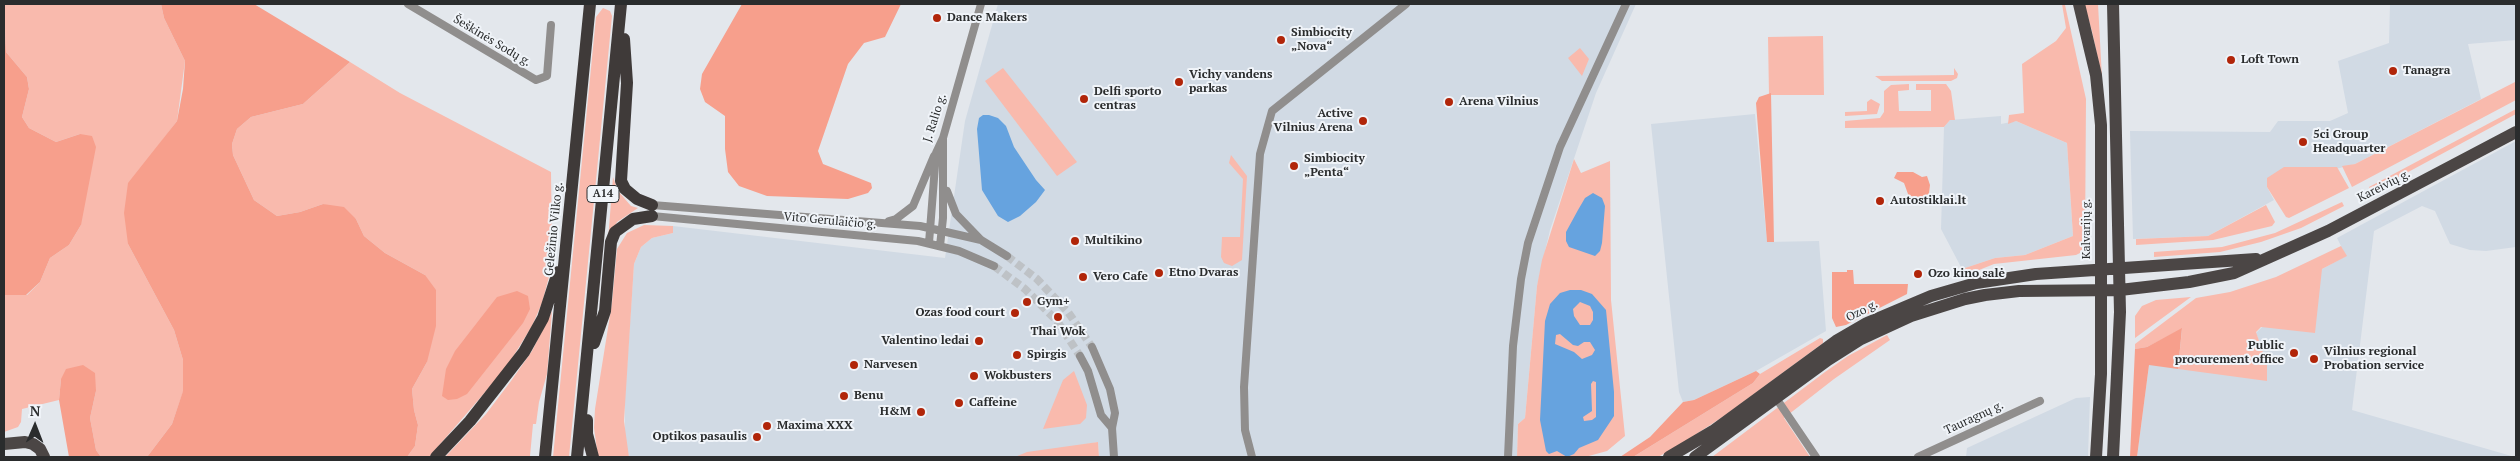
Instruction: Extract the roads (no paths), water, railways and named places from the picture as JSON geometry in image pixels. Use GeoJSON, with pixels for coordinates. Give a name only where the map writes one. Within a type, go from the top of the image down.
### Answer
{"type":"FeatureCollection","features":[{"type":"Feature","properties":{"kind":"highway","name":"Geležinio Vilko g."},"geometry":{"type":"LineString","coordinates":[[545,457],[590,4]]}},
{"type":"Feature","properties":{"kind":"highway"},"geometry":{"type":"LineString","coordinates":[[587,367],[604,311],[611,242],[615,232],[632,219],[652,210],[625,189],[620,173],[627,83],[621,4]]}},
{"type":"Feature","properties":{"kind":"highway","name":"A14"},"geometry":{"type":"LineString","coordinates":[[577,457],[621,4]]}},
{"type":"Feature","properties":{"kind":"highway"},"geometry":{"type":"LineString","coordinates":[[436,457],[470,421],[511,370],[536,333],[549,304],[567,238]]}},
{"type":"Feature","properties":{"kind":"highway"},"geometry":{"type":"LineString","coordinates":[[585,384],[587,434],[593,457]]}},
{"type":"Feature","properties":{"kind":"main road","name":"Kalvarijų g."},"geometry":{"type":"LineString","coordinates":[[2079,4],[2091,49],[2100,106],[2101,374],[2096,457]]}},
{"type":"Feature","properties":{"kind":"main road"},"geometry":{"type":"LineString","coordinates":[[2113,4],[2120,269],[2120,341],[2113,457]]}},
{"type":"Feature","properties":{"kind":"main road","name":"Kareivių g."},"geometry":{"type":"LineString","coordinates":[[2100,291],[2210,278],[2234,273],[2328,231],[2516,132]]}},
{"type":"Feature","properties":{"kind":"main road","name":"Kareivių g."},"geometry":{"type":"LineString","coordinates":[[2100,270],[2262,259]]}},
{"type":"Feature","properties":{"kind":"main road","name":"Ozo g."},"geometry":{"type":"LineString","coordinates":[[1669,457],[1713,431],[1836,341],[1907,304],[1958,288],[2004,278],[2100,270]]}},
{"type":"Feature","properties":{"kind":"main road","name":"Ozo g."},"geometry":{"type":"LineString","coordinates":[[1695,457],[1828,360],[1862,340],[1911,316],[1965,299],[2019,291],[2100,291]]}},
{"type":"Feature","properties":{"kind":"main road"},"geometry":{"type":"LineString","coordinates":[[4,444],[25,442],[33,444],[40,449],[44,457]]}},
{"type":"Feature","properties":{"kind":"street","name":"Šeškinės Sodų g."},"geometry":{"type":"LineString","coordinates":[[408,4],[536,80],[546,76],[551,25]]}},
{"type":"Feature","properties":{"kind":"street","name":"J. Ralio g."},"geometry":{"type":"LineString","coordinates":[[929,243],[932,228],[936,153],[943,138],[981,4]]}},
{"type":"Feature","properties":{"kind":"street"},"geometry":{"type":"LineString","coordinates":[[1252,457],[1243,407],[1260,154],[1269,118],[1272,111],[1406,4]]}},
{"type":"Feature","properties":{"kind":"street"},"geometry":{"type":"LineString","coordinates":[[1508,457],[1520,279],[1528,243],[1560,147],[1626,4]]}},
{"type":"Feature","properties":{"kind":"street"},"geometry":{"type":"LineString","coordinates":[[940,246],[943,230],[943,138]]}},
{"type":"Feature","properties":{"kind":"street"},"geometry":{"type":"LineString","coordinates":[[884,223],[896,219],[913,206],[936,153]]}},
{"type":"Feature","properties":{"kind":"street"},"geometry":{"type":"LineString","coordinates":[[944,182],[951,207],[956,214],[981,240],[1006,256]]}},
{"type":"Feature","properties":{"kind":"street","name":"Vito Gerulaičio g."},"geometry":{"type":"LineString","coordinates":[[652,210],[884,223],[932,228],[981,240]]}},
{"type":"Feature","properties":{"kind":"street","name":"Vito Gerulaičio g."},"geometry":{"type":"LineString","coordinates":[[652,210],[929,243],[959,251],[994,266]]}},
{"type":"Feature","properties":{"kind":"street"},"geometry":{"type":"LineString","coordinates":[[1092,347],[1110,389],[1115,413],[1112,428],[1114,457]]}},
{"type":"Feature","properties":{"kind":"street"},"geometry":{"type":"LineString","coordinates":[[1080,356],[1088,372],[1101,415],[1112,428]]}},
{"type":"Feature","properties":{"kind":"street"},"geometry":{"type":"LineString","coordinates":[[1776,398],[1816,457]]}},
{"type":"Feature","properties":{"kind":"street","name":"Tauragnų g."},"geometry":{"type":"LineString","coordinates":[[1918,457],[2040,401]]}},
{"type":"Feature","properties":{"kind":"water"},"geometry":{"type":"Polygon","coordinates":[[[983,115],[998,118],[1006,126],[1014,147],[1045,190],[1036,202],[1020,216],[1008,222],[998,216],[982,190],[977,129],[979,118],[983,115]]]}},
{"type":"Feature","properties":{"kind":"water"},"geometry":{"type":"Polygon","coordinates":[[[1593,193],[1602,198],[1605,206],[1602,243],[1600,251],[1595,256],[1569,247],[1566,241],[1566,232],[1578,210],[1585,198],[1593,193]]]}},
{"type":"Feature","properties":{"kind":"water"},"geometry":{"type":"Polygon","coordinates":[[[1570,290],[1581,290],[1592,294],[1606,310],[1614,392],[1614,416],[1598,440],[1579,448],[1574,454],[1567,457],[1557,451],[1549,454],[1546,451],[1540,420],[1545,321],[1550,304],[1560,293],[1570,290]],[[1580,302],[1573,309],[1574,316],[1580,325],[1590,325],[1593,320],[1593,312],[1590,306],[1580,302]],[[1560,334],[1556,335],[1555,344],[1574,352],[1582,359],[1592,355],[1595,350],[1590,342],[1584,342],[1578,346],[1573,345],[1560,334]],[[1593,381],[1591,384],[1592,411],[1583,417],[1584,421],[1592,420],[1596,417],[1596,382],[1593,381]]]}},
{"type":"Feature","properties":{"kind":"tunnel"},"geometry":{"type":"LineString","coordinates":[[1007,256],[1037,279],[1068,312],[1092,347]]}},
{"type":"Feature","properties":{"kind":"tunnel"},"geometry":{"type":"LineString","coordinates":[[994,266],[1025,289],[1057,321],[1080,356]]}},
{"type":"Feature","properties":{"kind":"place","name":"Dance Makers"},"geometry":{"type":"Point","coordinates":[937,18]}},
{"type":"Feature","properties":{"kind":"place","name":"Simbiocity „Nova“"},"geometry":{"type":"Point","coordinates":[1281,40]}},
{"type":"Feature","properties":{"kind":"place","name":"Loft Town"},"geometry":{"type":"Point","coordinates":[2231,60]}},
{"type":"Feature","properties":{"kind":"place","name":"Tanagra"},"geometry":{"type":"Point","coordinates":[2393,71]}},
{"type":"Feature","properties":{"kind":"place","name":"Vichy vandens parkas"},"geometry":{"type":"Point","coordinates":[1179,82]}},
{"type":"Feature","properties":{"kind":"place","name":"Delfi sporto centras"},"geometry":{"type":"Point","coordinates":[1084,99]}},
{"type":"Feature","properties":{"kind":"place","name":"Arena Vilnius"},"geometry":{"type":"Point","coordinates":[1449,102]}},
{"type":"Feature","properties":{"kind":"place","name":"Active Vilnius Arena"},"geometry":{"type":"Point","coordinates":[1363,121]}},
{"type":"Feature","properties":{"kind":"place","name":"5ci Group Headquarter"},"geometry":{"type":"Point","coordinates":[2303,142]}},
{"type":"Feature","properties":{"kind":"place","name":"Simbiocity „Penta“"},"geometry":{"type":"Point","coordinates":[1294,166]}},
{"type":"Feature","properties":{"kind":"place","name":"Autostiklai.lt"},"geometry":{"type":"Point","coordinates":[1880,201]}},
{"type":"Feature","properties":{"kind":"place","name":"Multikino"},"geometry":{"type":"Point","coordinates":[1075,241]}},
{"type":"Feature","properties":{"kind":"place","name":"Etno Dvaras"},"geometry":{"type":"Point","coordinates":[1159,273]}},
{"type":"Feature","properties":{"kind":"place","name":"Ozo kino salė"},"geometry":{"type":"Point","coordinates":[1918,274]}},
{"type":"Feature","properties":{"kind":"place","name":"Vero Cafe"},"geometry":{"type":"Point","coordinates":[1083,277]}},
{"type":"Feature","properties":{"kind":"place","name":"Gym+"},"geometry":{"type":"Point","coordinates":[1027,302]}},
{"type":"Feature","properties":{"kind":"place","name":"Ozas food court"},"geometry":{"type":"Point","coordinates":[1015,313]}},
{"type":"Feature","properties":{"kind":"place","name":"Thai Wok"},"geometry":{"type":"Point","coordinates":[1058,317]}},
{"type":"Feature","properties":{"kind":"place","name":"Valentino ledai"},"geometry":{"type":"Point","coordinates":[979,341]}},
{"type":"Feature","properties":{"kind":"place","name":"Public procurement office"},"geometry":{"type":"Point","coordinates":[2294,353]}},
{"type":"Feature","properties":{"kind":"place","name":"Spirgis"},"geometry":{"type":"Point","coordinates":[1017,355]}},
{"type":"Feature","properties":{"kind":"place","name":"Vilnius regional Probation service"},"geometry":{"type":"Point","coordinates":[2314,359]}},
{"type":"Feature","properties":{"kind":"place","name":"Narvesen"},"geometry":{"type":"Point","coordinates":[854,365]}},
{"type":"Feature","properties":{"kind":"place","name":"Wokbusters"},"geometry":{"type":"Point","coordinates":[974,376]}},
{"type":"Feature","properties":{"kind":"place","name":"Benu"},"geometry":{"type":"Point","coordinates":[844,396]}},
{"type":"Feature","properties":{"kind":"place","name":"Caffeine"},"geometry":{"type":"Point","coordinates":[959,403]}},
{"type":"Feature","properties":{"kind":"place","name":"H&M"},"geometry":{"type":"Point","coordinates":[921,412]}},
{"type":"Feature","properties":{"kind":"place","name":"Maxima XXX"},"geometry":{"type":"Point","coordinates":[767,426]}},
{"type":"Feature","properties":{"kind":"place","name":"Optikos pasaulis"},"geometry":{"type":"Point","coordinates":[757,437]}}]}
